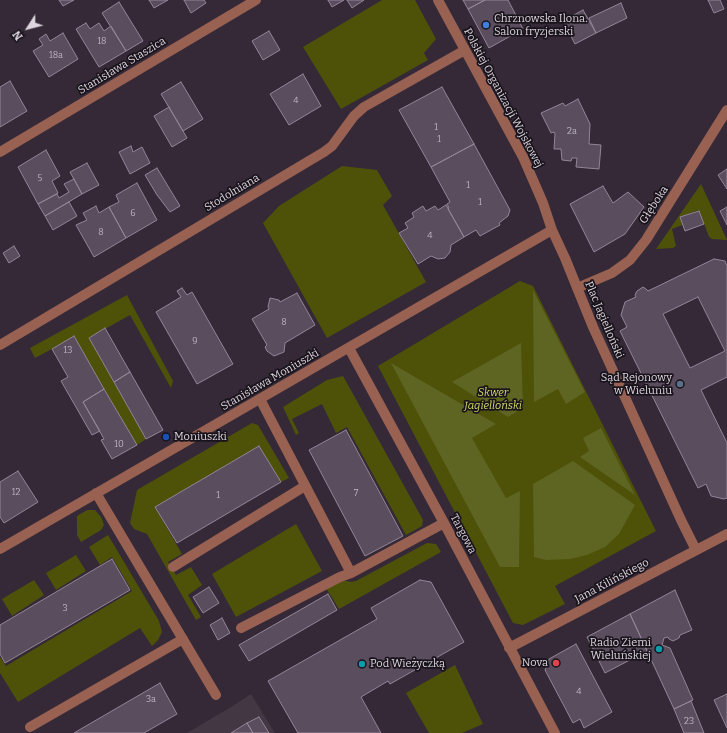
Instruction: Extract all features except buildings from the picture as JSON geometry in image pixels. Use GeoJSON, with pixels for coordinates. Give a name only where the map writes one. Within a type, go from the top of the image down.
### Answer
{"type":"FeatureCollection","features":[{"type":"Feature","properties":{"kind":"street","name":"Stanisława Staszica"},"geometry":{"type":"LineString","coordinates":[[0,152],[256,0]]}},
{"type":"Feature","properties":{"kind":"street","name":"Polskiej Organizacji Wojskowej"},"geometry":{"type":"LineString","coordinates":[[438,0],[523,157],[543,204],[552,230]]}},
{"type":"Feature","properties":{"kind":"street","name":"Stodolniana"},"geometry":{"type":"LineString","coordinates":[[0,344],[324,152],[332,146],[354,116],[364,107],[465,50]]}},
{"type":"Feature","properties":{"kind":"street","name":"Głęboka"},"geometry":{"type":"LineString","coordinates":[[577,288],[612,273],[630,260],[650,233],[727,110]]}},
{"type":"Feature","properties":{"kind":"street","name":"Plac Jagielloński"},"geometry":{"type":"LineString","coordinates":[[552,230],[600,342],[696,550]]}},
{"type":"Feature","properties":{"kind":"street","name":"Stanisława Moniuszki"},"geometry":{"type":"LineString","coordinates":[[0,549],[552,230]]}},
{"type":"Feature","properties":{"kind":"street","name":"Targowa"},"geometry":{"type":"LineString","coordinates":[[349,348],[444,523],[555,733]]}},
{"type":"Feature","properties":{"kind":"street"},"geometry":{"type":"LineString","coordinates":[[260,399],[351,573]]}},
{"type":"Feature","properties":{"kind":"street"},"geometry":{"type":"LineString","coordinates":[[173,567],[305,486]]}},
{"type":"Feature","properties":{"kind":"street"},"geometry":{"type":"LineString","coordinates":[[96,493],[216,695]]}},
{"type":"Feature","properties":{"kind":"street"},"geometry":{"type":"LineString","coordinates":[[241,628],[340,577],[351,573],[444,523]]}},
{"type":"Feature","properties":{"kind":"street","name":"Jana Kilińskiego"},"geometry":{"type":"LineString","coordinates":[[509,648],[727,534]]}},
{"type":"Feature","properties":{"kind":"street"},"geometry":{"type":"LineString","coordinates":[[30,727],[183,639]]}},
{"type":"Feature","properties":{"kind":"shaded area"},"geometry":{"type":"Polygon","coordinates":[[[251,694],[275,733],[187,733],[231,707],[251,694]]]}},
{"type":"Feature","properties":{"kind":"green space"},"geometry":{"type":"Polygon","coordinates":[[[382,0],[415,0],[436,39],[424,53],[428,60],[341,109],[303,47],[382,0]]]}},
{"type":"Feature","properties":{"kind":"green space"},"geometry":{"type":"Polygon","coordinates":[[[342,166],[377,170],[392,196],[383,205],[426,282],[327,338],[263,223],[279,206],[342,166]]]}},
{"type":"Feature","properties":{"kind":"green space"},"geometry":{"type":"Polygon","coordinates":[[[701,184],[727,240],[712,239],[709,237],[699,210],[680,217],[682,225],[672,229],[676,246],[673,248],[656,249],[701,184]]]}},
{"type":"Feature","properties":{"kind":"green space","name":"Skwer Jagielloński"},"geometry":{"type":"Polygon","coordinates":[[[520,281],[533,286],[656,531],[555,586],[565,604],[523,625],[513,623],[378,366],[520,281]]]}},
{"type":"Feature","properties":{"kind":"green space"},"geometry":{"type":"Polygon","coordinates":[[[533,290],[585,392],[566,404],[558,389],[534,402],[533,290]]]}},
{"type":"Feature","properties":{"kind":"green space"},"geometry":{"type":"Polygon","coordinates":[[[127,295],[173,381],[171,388],[130,315],[89,338],[146,439],[137,445],[74,337],[35,358],[30,348],[127,295]]]}},
{"type":"Feature","properties":{"kind":"green space"},"geometry":{"type":"Polygon","coordinates":[[[521,343],[523,408],[508,417],[452,382],[521,343]]]}},
{"type":"Feature","properties":{"kind":"green space"},"geometry":{"type":"Polygon","coordinates":[[[391,363],[496,424],[472,438],[506,498],[520,491],[519,567],[500,567],[391,363]]]}},
{"type":"Feature","properties":{"kind":"green space"},"geometry":{"type":"Polygon","coordinates":[[[343,376],[423,520],[422,526],[406,535],[347,427],[336,433],[322,404],[292,419],[299,433],[296,435],[283,407],[327,380],[343,376]]]}},
{"type":"Feature","properties":{"kind":"green space"},"geometry":{"type":"Polygon","coordinates":[[[252,423],[258,425],[289,478],[281,482],[259,446],[155,507],[182,554],[168,562],[176,575],[191,567],[202,585],[188,595],[201,617],[196,620],[147,534],[134,529],[130,523],[137,490],[252,423]]]}},
{"type":"Feature","properties":{"kind":"green space"},"geometry":{"type":"Polygon","coordinates":[[[601,428],[635,495],[580,457],[589,451],[583,438],[601,428]]]}},
{"type":"Feature","properties":{"kind":"green space"},"geometry":{"type":"Polygon","coordinates":[[[573,461],[635,505],[619,534],[605,547],[587,555],[570,559],[546,560],[534,557],[533,484],[573,461]]]}},
{"type":"Feature","properties":{"kind":"green space"},"geometry":{"type":"Polygon","coordinates":[[[87,510],[95,510],[101,517],[104,525],[101,530],[81,542],[77,535],[77,516],[87,510]]]}},
{"type":"Feature","properties":{"kind":"green space"},"geometry":{"type":"Polygon","coordinates":[[[296,524],[322,571],[236,617],[212,574],[296,524]]]}},
{"type":"Feature","properties":{"kind":"green space"},"geometry":{"type":"Polygon","coordinates":[[[108,535],[159,621],[162,632],[158,640],[152,646],[140,628],[18,702],[0,673],[0,657],[6,666],[132,591],[112,557],[100,565],[89,547],[108,535]]]}},
{"type":"Feature","properties":{"kind":"green space"},"geometry":{"type":"Polygon","coordinates":[[[427,543],[436,544],[441,552],[339,609],[326,588],[342,580],[351,582],[356,581],[427,543]]]}},
{"type":"Feature","properties":{"kind":"green space"},"geometry":{"type":"Polygon","coordinates":[[[76,555],[86,571],[56,590],[46,573],[76,555]]]}},
{"type":"Feature","properties":{"kind":"green space"},"geometry":{"type":"Polygon","coordinates":[[[34,580],[44,595],[12,616],[2,599],[34,580]]]}},
{"type":"Feature","properties":{"kind":"green space"},"geometry":{"type":"Polygon","coordinates":[[[455,665],[483,724],[462,733],[429,733],[406,693],[455,665]]]}},
{"type":"Feature","properties":{"kind":"place","name":"Chrznowska Ilona. Salon fryzjerski"},"geometry":{"type":"Point","coordinates":[486,25]}},
{"type":"Feature","properties":{"kind":"place","name":"Sąd Rejonowy w Wieluniu"},"geometry":{"type":"Point","coordinates":[680,384]}},
{"type":"Feature","properties":{"kind":"place","name":"Moniuszki"},"geometry":{"type":"Point","coordinates":[166,437]}},
{"type":"Feature","properties":{"kind":"place","name":"Radio Ziemi Wieluńskiej"},"geometry":{"type":"Point","coordinates":[659,649]}},
{"type":"Feature","properties":{"kind":"place","name":"Nova"},"geometry":{"type":"Point","coordinates":[556,663]}},
{"type":"Feature","properties":{"kind":"place","name":"Pod Wieżyczką"},"geometry":{"type":"Point","coordinates":[362,664]}}]}
